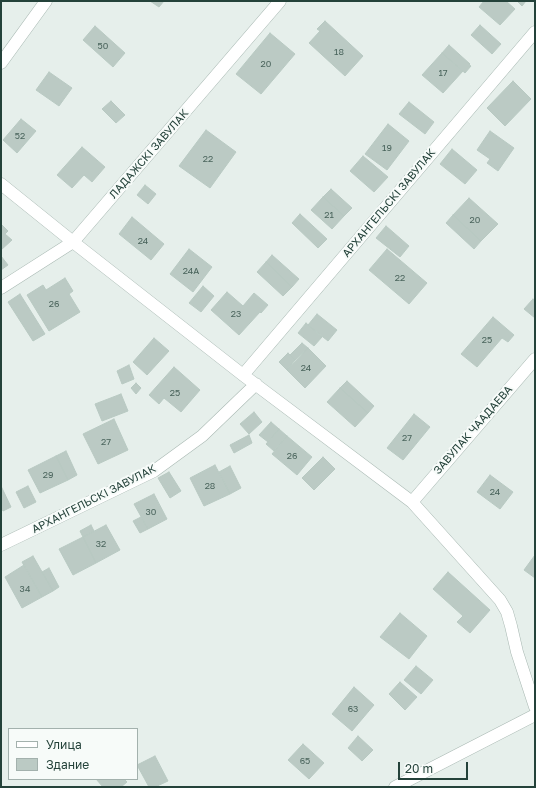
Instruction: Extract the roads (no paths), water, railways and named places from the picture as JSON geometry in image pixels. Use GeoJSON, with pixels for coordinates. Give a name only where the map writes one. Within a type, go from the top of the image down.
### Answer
{"type":"FeatureCollection","features":[{"type":"Feature","properties":{"kind":"street"},"geometry":{"type":"LineString","coordinates":[[1,63],[46,1]]}},
{"type":"Feature","properties":{"kind":"street","name":"ЛАДАЖСКІ ЗАВУЛАК"},"geometry":{"type":"LineString","coordinates":[[1,288],[73,242],[280,1]]}},
{"type":"Feature","properties":{"kind":"street","name":"АРХАНГЕЛЬСКІ ЗАВУЛАК"},"geometry":{"type":"LineString","coordinates":[[244,375],[535,32]]}},
{"type":"Feature","properties":{"kind":"street"},"geometry":{"type":"LineString","coordinates":[[1,184],[244,375],[412,502],[500,600],[507,612],[517,652],[535,707]]}},
{"type":"Feature","properties":{"kind":"street","name":"ЗАВУЛАК ЧААДАЕВА"},"geometry":{"type":"LineString","coordinates":[[412,502],[535,359]]}},
{"type":"Feature","properties":{"kind":"street","name":"АРХАНГЕЛЬСКІ ЗАВУЛАК"},"geometry":{"type":"LineString","coordinates":[[1,545],[154,471],[202,436],[256,384]]}},
{"type":"Feature","properties":{"kind":"street"},"geometry":{"type":"LineString","coordinates":[[395,787],[535,715]]}}]}
